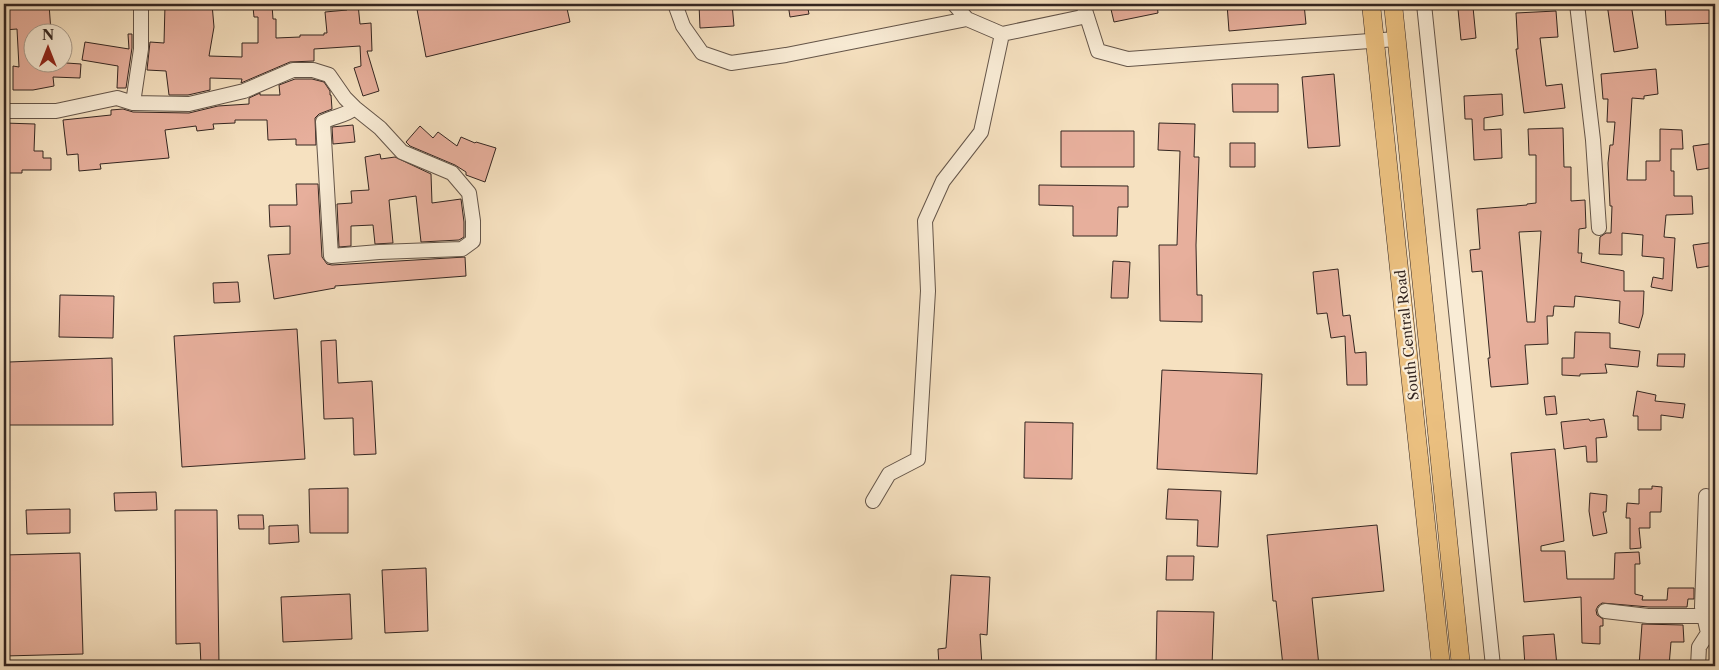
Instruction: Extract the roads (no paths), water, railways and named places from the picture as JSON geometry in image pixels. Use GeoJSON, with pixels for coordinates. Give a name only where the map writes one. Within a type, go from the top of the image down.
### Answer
{"type":"FeatureCollection","features":[{"type":"Feature","properties":{"kind":"main road","name":"South Central Road"},"geometry":{"type":"LineString","coordinates":[[1371,4],[1440,666]]}},
{"type":"Feature","properties":{"kind":"main road","name":"South Central Road"},"geometry":{"type":"LineString","coordinates":[[1393,4],[1461,666]]}},
{"type":"Feature","properties":{"kind":"main road"},"geometry":{"type":"LineString","coordinates":[[1428,547],[1449,545]]}},
{"type":"Feature","properties":{"kind":"street"},"geometry":{"type":"LineString","coordinates":[[133,104],[141,49],[142,4]]}},
{"type":"Feature","properties":{"kind":"street"},"geometry":{"type":"LineString","coordinates":[[675,4],[683,26],[702,53],[731,63],[786,55],[967,19]]}},
{"type":"Feature","properties":{"kind":"street"},"geometry":{"type":"LineString","coordinates":[[954,4],[967,19],[1002,34],[1085,10],[1098,51],[1128,59],[1396,39]]}},
{"type":"Feature","properties":{"kind":"street"},"geometry":{"type":"LineString","coordinates":[[1424,4],[1493,666]]}},
{"type":"Feature","properties":{"kind":"street"},"geometry":{"type":"LineString","coordinates":[[1577,4],[1593,140],[1599,228]]}},
{"type":"Feature","properties":{"kind":"street"},"geometry":{"type":"LineString","coordinates":[[873,501],[889,474],[918,459],[928,291],[925,221],[943,181],[981,132],[1002,34]]}},
{"type":"Feature","properties":{"kind":"street"},"geometry":{"type":"LineString","coordinates":[[4,111],[56,111],[117,98],[133,104],[189,104],[244,91],[292,70],[313,70],[329,76],[354,108],[380,128],[402,152],[452,173],[469,193],[472,241],[462,249],[331,256],[323,122],[332,117],[347,114],[354,108]]}},
{"type":"Feature","properties":{"kind":"street"},"geometry":{"type":"LineString","coordinates":[[1698,666],[1699,647],[1708,633],[1702,606],[1706,496]]}},
{"type":"Feature","properties":{"kind":"street"},"geometry":{"type":"LineString","coordinates":[[1605,611],[1648,616],[1704,616]]}}]}
